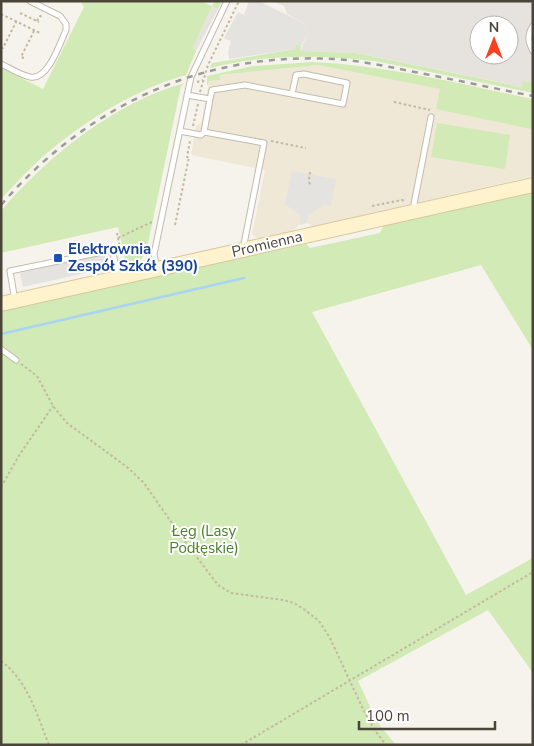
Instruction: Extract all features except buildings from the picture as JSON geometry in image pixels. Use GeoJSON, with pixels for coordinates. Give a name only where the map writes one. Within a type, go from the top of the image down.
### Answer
{"type":"FeatureCollection","features":[{"type":"Feature","properties":{"kind":"street","name":"Promienna"},"geometry":{"type":"LineString","coordinates":[[8,303],[533,185]]}},
{"type":"Feature","properties":{"kind":"lane"},"geometry":{"type":"LineString","coordinates":[[1,64],[31,77],[37,77],[48,69],[66,30],[66,24],[60,16],[30,1]]}},
{"type":"Feature","properties":{"kind":"lane"},"geometry":{"type":"LineString","coordinates":[[157,269],[154,254],[191,77],[227,1]]}},
{"type":"Feature","properties":{"kind":"lane"},"geometry":{"type":"LineString","coordinates":[[533,26],[529,31],[528,42],[533,51]]}},
{"type":"Feature","properties":{"kind":"lane"},"geometry":{"type":"LineString","coordinates":[[204,132],[212,90],[245,85],[343,104],[347,83],[304,74],[296,75],[292,94]]}},
{"type":"Feature","properties":{"kind":"lane"},"geometry":{"type":"LineString","coordinates":[[187,95],[210,99]]}},
{"type":"Feature","properties":{"kind":"lane"},"geometry":{"type":"LineString","coordinates":[[416,211],[414,204],[431,117]]}},
{"type":"Feature","properties":{"kind":"lane"},"geometry":{"type":"LineString","coordinates":[[180,131],[201,134],[204,132],[264,142],[243,250]]}},
{"type":"Feature","properties":{"kind":"lane"},"geometry":{"type":"LineString","coordinates":[[8,303],[10,271],[112,250],[119,278]]}},
{"type":"Feature","properties":{"kind":"lane"},"geometry":{"type":"LineString","coordinates":[[1,349],[16,360]]}},
{"type":"Feature","properties":{"kind":"path"},"geometry":{"type":"LineString","coordinates":[[20,13],[38,22],[40,16],[42,17]]}},
{"type":"Feature","properties":{"kind":"path"},"geometry":{"type":"LineString","coordinates":[[1,14],[17,20],[40,33]]}},
{"type":"Feature","properties":{"kind":"path"},"geometry":{"type":"LineString","coordinates":[[1,47],[3,48],[9,32],[17,20]]}},
{"type":"Feature","properties":{"kind":"path"},"geometry":{"type":"LineString","coordinates":[[24,58],[21,57],[26,51],[35,30]]}},
{"type":"Feature","properties":{"kind":"path"},"geometry":{"type":"LineString","coordinates":[[394,102],[436,111]]}},
{"type":"Feature","properties":{"kind":"path"},"geometry":{"type":"LineString","coordinates":[[264,142],[265,140],[306,148]]}},
{"type":"Feature","properties":{"kind":"path"},"geometry":{"type":"LineString","coordinates":[[310,172],[310,186]]}},
{"type":"Feature","properties":{"kind":"path"},"geometry":{"type":"LineString","coordinates":[[118,238],[154,221],[152,229]]}},
{"type":"Feature","properties":{"kind":"path"},"geometry":{"type":"LineString","coordinates":[[116,233],[121,254]]}},
{"type":"Feature","properties":{"kind":"path"},"geometry":{"type":"LineString","coordinates":[[16,360],[37,376],[53,406],[67,423],[127,467],[144,483],[218,585],[231,593],[283,600],[305,610],[319,621],[330,638],[366,714],[386,745]]}},
{"type":"Feature","properties":{"kind":"path"},"geometry":{"type":"LineString","coordinates":[[1,487],[20,454],[53,406]]}},
{"type":"Feature","properties":{"kind":"path"},"geometry":{"type":"LineString","coordinates":[[241,745],[349,679],[533,572]]}},
{"type":"Feature","properties":{"kind":"path"},"geometry":{"type":"LineString","coordinates":[[1,661],[9,667],[26,690],[49,745]]}},
{"type":"Feature","properties":{"kind":"shaded area"},"geometry":{"type":"Polygon","coordinates":[[[249,1],[259,1],[305,24],[308,33],[301,46],[296,43],[296,49],[229,59],[228,52],[231,41],[224,38],[238,12],[244,15],[249,1]]]}},
{"type":"Feature","properties":{"kind":"shaded area"},"geometry":{"type":"Polygon","coordinates":[[[273,1],[533,1],[533,82],[525,81],[523,87],[357,53],[300,51],[308,33],[305,24],[287,14],[284,6],[273,1]]]}},
{"type":"Feature","properties":{"kind":"shaded area"},"geometry":{"type":"Polygon","coordinates":[[[212,7],[218,9],[196,51],[193,47],[212,7]]]}},
{"type":"Feature","properties":{"kind":"shaded area"},"geometry":{"type":"Polygon","coordinates":[[[318,65],[440,89],[533,102],[533,176],[312,227],[308,223],[298,225],[294,231],[258,239],[252,234],[265,170],[191,155],[196,126],[202,122],[209,81],[220,75],[318,65]]]}},
{"type":"Feature","properties":{"kind":"shaded area"},"geometry":{"type":"Polygon","coordinates":[[[292,171],[336,179],[331,206],[324,205],[308,215],[307,223],[300,225],[300,215],[285,204],[292,171]]]}},
{"type":"Feature","properties":{"kind":"shaded area"},"geometry":{"type":"Polygon","coordinates":[[[105,254],[108,268],[23,287],[20,273],[105,254]]]}},
{"type":"Feature","properties":{"kind":"green space"},"geometry":{"type":"Polygon","coordinates":[[[80,1],[201,1],[212,6],[215,1],[222,1],[218,9],[212,7],[193,47],[196,51],[186,75],[166,81],[125,100],[85,124],[49,152],[1,199],[1,68],[43,89],[84,7],[80,1]]]}},
{"type":"Feature","properties":{"kind":"green space"},"geometry":{"type":"Polygon","coordinates":[[[295,43],[301,46],[300,51],[356,53],[522,87],[524,81],[533,82],[533,93],[375,61],[354,59],[272,58],[231,63],[210,68],[212,63],[296,49],[295,43]]]}},
{"type":"Feature","properties":{"kind":"green space"},"geometry":{"type":"Polygon","coordinates":[[[312,62],[395,71],[533,99],[531,129],[436,109],[440,89],[318,65],[220,75],[220,80],[209,81],[207,85],[207,76],[253,66],[312,62]]]}},
{"type":"Feature","properties":{"kind":"green space"},"geometry":{"type":"Polygon","coordinates":[[[185,83],[181,86],[146,253],[140,260],[128,266],[126,264],[118,227],[1,253],[1,211],[39,171],[84,133],[109,117],[159,91],[185,83]]]}},
{"type":"Feature","properties":{"kind":"green space"},"geometry":{"type":"Polygon","coordinates":[[[437,123],[510,135],[505,169],[431,157],[437,123]]]}},
{"type":"Feature","properties":{"kind":"green space","name":"Łęg (Lasy Podłęskie)"},"geometry":{"type":"Polygon","coordinates":[[[533,191],[533,350],[481,265],[312,312],[466,595],[533,558],[533,673],[488,610],[358,681],[377,722],[396,745],[1,745],[1,310],[306,244],[310,248],[380,233],[383,226],[533,191]]]}},
{"type":"Feature","properties":{"kind":"waterway"},"geometry":{"type":"LineString","coordinates":[[1,334],[244,278]]}},
{"type":"Feature","properties":{"kind":"waterway"},"geometry":{"type":"LineString","coordinates":[[533,696],[533,708]]}},
{"type":"Feature","properties":{"kind":"railway"},"geometry":{"type":"LineString","coordinates":[[1,205],[36,169],[73,137],[114,111],[156,89],[201,73],[248,63],[297,59],[347,60],[386,66],[533,96]]}},
{"type":"Feature","properties":{"kind":"place","name":"Elektrownia Zespół Szkół (390)"},"geometry":{"type":"Point","coordinates":[58,258]}}]}
